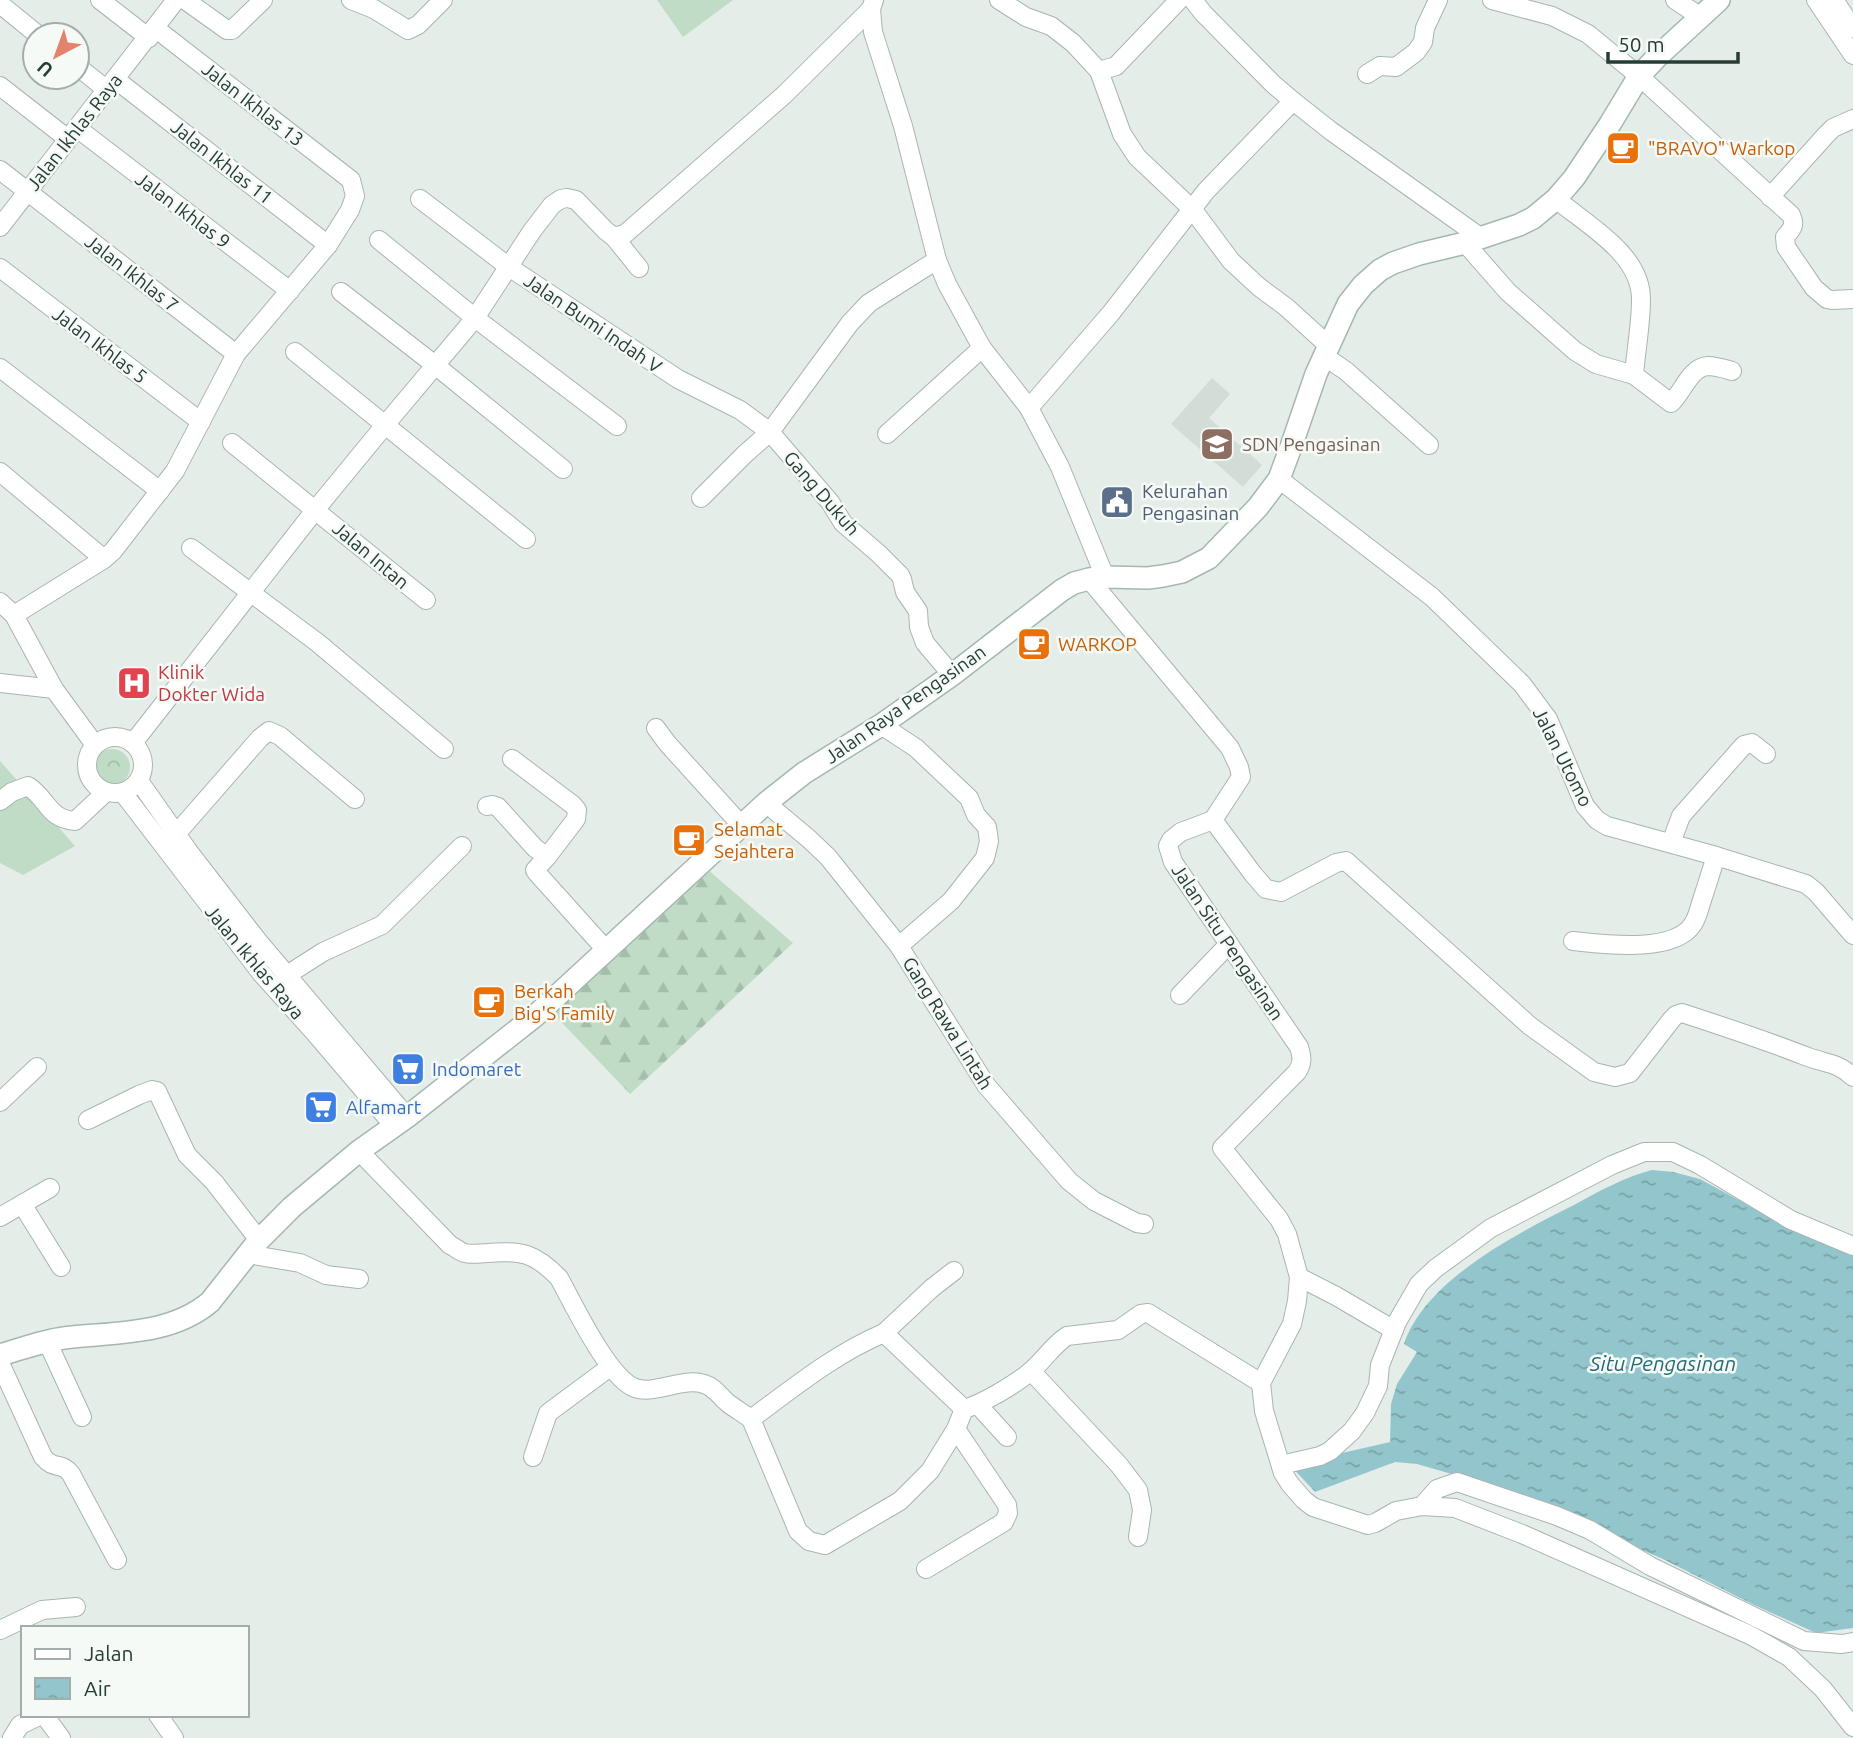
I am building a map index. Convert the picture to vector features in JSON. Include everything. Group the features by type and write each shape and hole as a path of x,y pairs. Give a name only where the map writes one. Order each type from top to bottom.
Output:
{"main road":[{"name":"Jalan Raya Pengasinan","path":"0,1354 47,1342 172,1324 200,1311 253,1247 292,1208 359,1151 535,1016 766,803 816,765 881,725 952,675 1074,583 1097,578 1163,576 1182,572 1199,564 1218,549 1258,507 1279,479 1316,374 1348,304 1363,285 1393,263 1519,225 1556,200 1574,178 1639,76 1720,0"}],"street":[{"name":"Jalan Ikhlas 13","path":"100,0 152,33 351,180 355,196 328,245"},
{"name":"Jalan Ikhlas Raya","path":"0,227 176,0"},
{"path":"185,0 227,30 232,30 262,0"},
{"path":"351,0 374,9 408,30 418,25 443,0"},
{"path":"999,0 1026,17 1051,26 1073,43 1098,71 1122,134 1138,157 1193,210 1231,261 1286,307 1346,371 1429,445"},
{"path":"1098,71 1116,66 1179,0"},
{"path":"1193,0 1273,84 1472,240 1508,292 1575,351 1596,364 1634,375 1671,403 1693,373 1701,368 1710,366 1732,370"},
{"path":"1367,74 1380,66 1396,67 1413,56 1423,42 1425,27 1438,0"},
{"path":"1492,0 1552,16 1588,34 1639,76 1791,215 1793,229 1785,237 1786,247 1814,288 1827,299 1853,299"},
{"path":"1675,0 1700,17"},
{"path":"1816,0 1853,55"},
{"path":"1834,0 1853,29"},
{"path":"0,4 21,21"},
{"path":"614,237 625,234 785,95 872,5"},
{"path":"872,5 873,32 903,126 937,260 947,284 982,348 1029,408 1060,467 1097,578 1230,748 1241,777 1213,820 1266,889 1281,892 1336,863 1346,861 1530,1026 1594,1072 1615,1077 1630,1073 1672,1019 1682,1013 1834,1064 1853,1077"},
{"name":"Jalan Ikhlas 11","path":"91,74 111,85 328,245"},
{"name":"Jalan Ikhlas 9","path":"0,86 72,133 290,291"},
{"path":"1029,408 1111,313 1206,191 1293,101"},
{"path":"1770,197 1833,128 1853,119"},
{"name":"Jalan Ikhlas 7","path":"0,170 236,354"},
{"name":"Jalan Bumi Indah V","path":"420,199 509,267 678,379"},
{"path":"133,743 316,509 475,318 552,205 561,199 576,200 614,237 639,268"},
{"path":"1556,200 1615,246 1634,269 1641,300 1634,375"},
{"path":"379,240 475,318 617,426"},
{"path":"13,615 113,551 175,471 236,354 328,245"},
{"path":"701,498 770,432 850,323 869,303 937,260"},
{"name":"Jalan Ikhlas 5","path":"0,268 201,422"},
{"path":"341,292 563,468"},
{"path":"887,434 982,348"},
{"path":"295,352 526,539"},
{"path":"0,368 160,491"},
{"name":"Gang Dukuh","path":"678,379 740,410 770,432 830,502 843,523 900,575 905,592 918,611 923,640 952,675"},
{"name":"Jalan Intan","path":"232,443 426,600"},
{"path":"0,472 104,559"},
{"name":"Jalan Utomo","path":"1279,479 1432,597 1522,684 1548,719 1585,806 1597,820 1806,884 1853,935"},
{"path":"191,548 318,643 444,748"},
{"path":"0,602 13,615 54,690 95,745 107,738 120,737 133,743 141,754 143,768 139,780 132,788 114,792 75,821 62,820 56,816 42,797 28,786 12,792 0,801"},
{"path":"0,682 54,690"},
{"path":"881,725 916,748 969,798 976,815 987,827 989,841 985,858 951,901 899,946"},
{"path":"656,728 741,826"},
{"path":"177,833 269,731 280,736 355,799"},
{"path":"1671,843 1681,816 1744,745 1752,743 1766,754"},
{"name":"Jalan Ikhlas Raya","path":"95,745 86,764 93,784 114,792 261,973 400,1121"},
{"path":"512,759 577,810 576,819 535,870 607,951"},
{"path":"139,780 258,941 400,1121"},
{"name":"Gang Rawa Lintah","path":"766,803 828,857 899,946 986,1085 1061,1172 1094,1201 1144,1224"},
{"path":"487,806 498,807 535,848 547,857"},
{"name":"Jalan Situ Pengasinan","path":"1213,820 1181,832 1171,840 1168,846 1173,862 1299,1047 1302,1065 1222,1148 1279,1219 1287,1234 1299,1277"},
{"path":"287,975 323,952 382,925 462,846"},
{"path":"1573,941 1628,945 1679,937 1695,922 1716,856"},
{"path":"1180,995 1229,944"},
{"path":"0,1102 37,1067"},
{"path":"88,1120 139,1094 157,1091 187,1155 214,1182 253,1247 326,1275 359,1279"},
{"path":"359,1151 450,1245 467,1254 520,1252 535,1257 552,1271 559,1278 610,1367 626,1382 635,1388 646,1389 697,1382 708,1384 726,1402 751,1419 798,1531 810,1541 824,1545 900,1501 930,1471 971,1407 1031,1371 1067,1336 1118,1330 1147,1313 1261,1383"},
{"path":"1281,1465 1320,1456 1330,1451 1352,1431 1365,1413 1378,1386 1380,1365 1394,1330 1419,1284 1436,1268 1491,1228 1612,1165 1644,1152 1674,1152 1791,1220 1853,1246"},
{"path":"0,1217 50,1188"},
{"path":"22,1204 61,1267"},
{"path":"751,1419 864,1341 884,1333 954,1271"},
{"path":"1394,1330 1299,1277 1292,1324 1261,1383 1264,1411 1281,1465 1290,1484 1304,1500 1313,1507 1368,1525 1396,1511 1422,1506 1455,1508 1510,1530 1750,1635 1788,1657 1824,1689 1853,1727"},
{"path":"884,1333 1007,1437"},
{"path":"47,1342 82,1417"},
{"path":"0,1363 43,1457 51,1464 65,1466 71,1474 117,1560"},
{"path":"533,1457 548,1413 610,1367"},
{"path":"1031,1371 1119,1465 1138,1490 1142,1510 1139,1537"},
{"path":"926,1569 1004,1522 1007,1513 1007,1505 956,1429"},
{"path":"1422,1506 1437,1489 1457,1482 1590,1530 1650,1566 1804,1641 1842,1644 1853,1642"},
{"path":"0,1630 41,1610 76,1607"},
{"path":"12,1738 20,1725 38,1717"},
{"path":"44,1717 61,1738"},
{"path":"159,1717 174,1738"}],"shaded area":[{"name":"SDN Pengasinan","path":"1212,378 1230,394 1209,418 1262,465 1243,487 1171,424"}],"green space":[{"path":"657,0 733,0 683,37"},
{"path":"112,749 125,754 130,767 125,780 112,785 99,780 94,767 99,754"},
{"path":"0,761 75,846 23,875 0,863"},
{"path":"700,863 793,943 630,1094 546,1006"}],"water":[{"name":"Situ Pengasinan","path":"1652,1170 1700,1179 1759,1211 1853,1253 1853,1628 1816,1633 1663,1559 1493,1486 1417,1464 1395,1462 1315,1492 1290,1465 1390,1442 1391,1404 1397,1384 1417,1352 1404,1344 1415,1321 1432,1299 1452,1279 1501,1244 1612,1185"}],"place":[{"name":"\"BRAVO\" Warkop","path":"1623,148"},
{"name":"SDN Pengasinan","path":"1217,444"},
{"name":"Kelurahan Pengasinan","path":"1117,502"},
{"name":"WARKOP","path":"1034,644"},
{"name":"Klinik Dokter Wida","path":"134,683"},
{"name":"Selamat Sejahtera","path":"689,840"},
{"name":"Berkah Big'S Family","path":"489,1002"},
{"name":"Indomaret","path":"408,1069"},
{"name":"Alfamart","path":"321,1107"}]}
